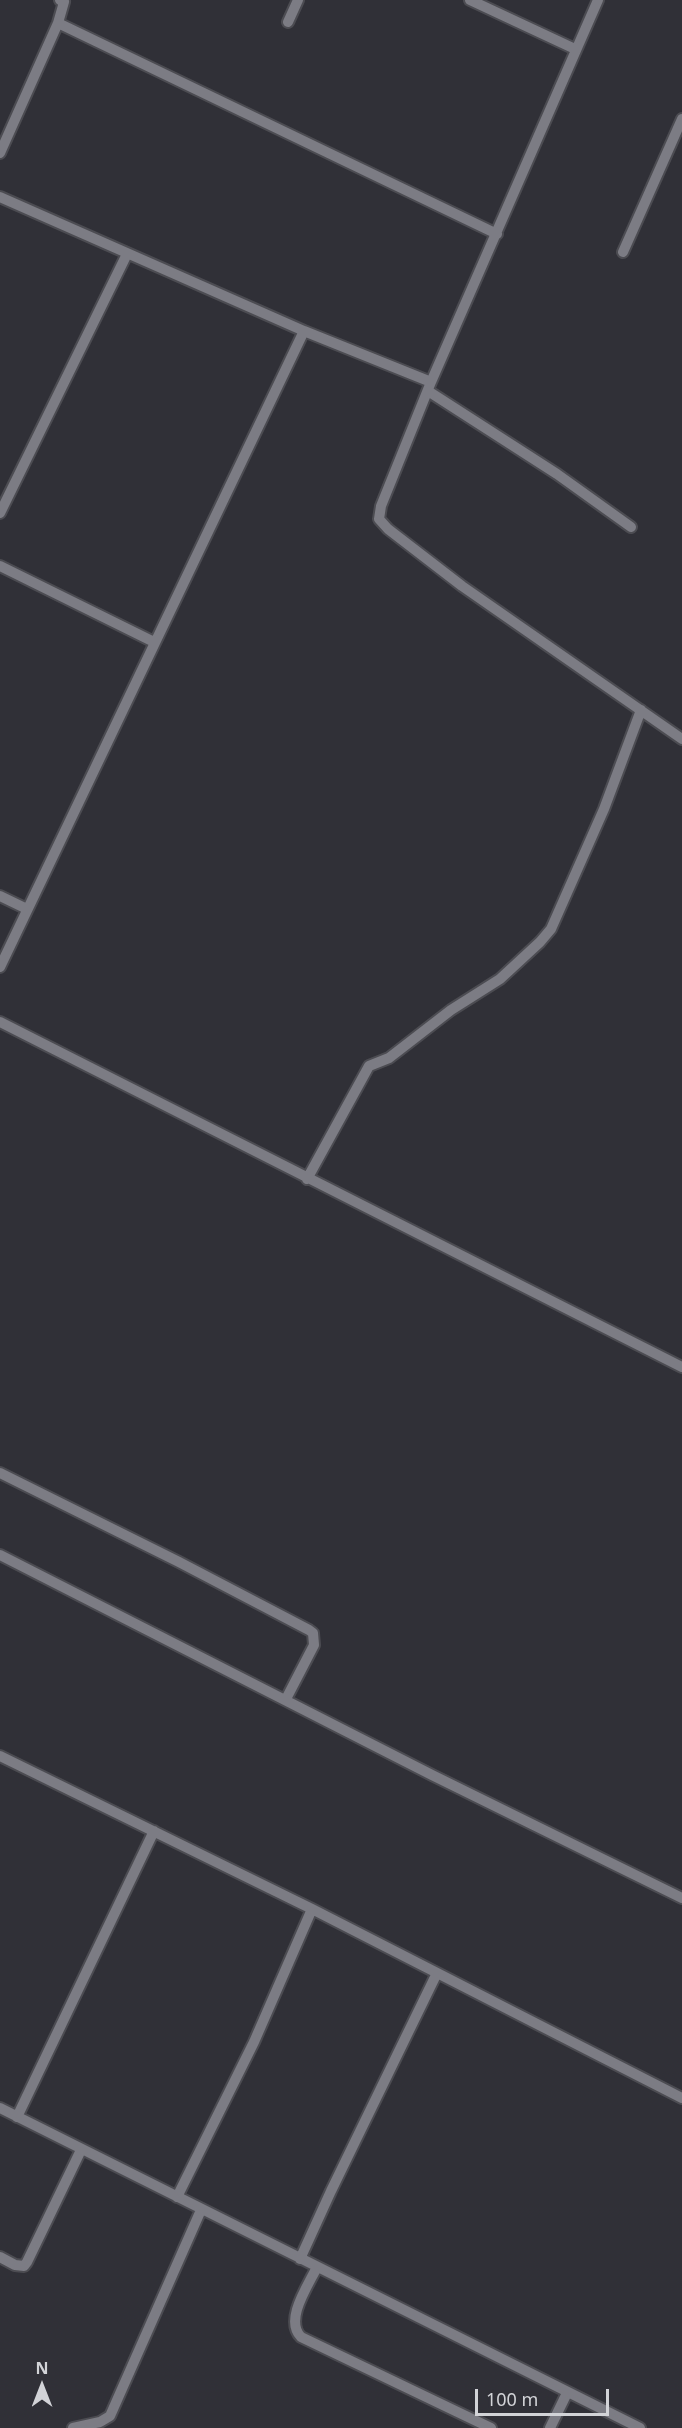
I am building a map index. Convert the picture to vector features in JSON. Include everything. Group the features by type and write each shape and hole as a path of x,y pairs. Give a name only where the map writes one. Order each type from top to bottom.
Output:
{"street":[{"path":"288,22 297,0"},
{"path":"470,0 575,49"},
{"path":"597,0 430,387 381,506 379,519 462,586 682,739"},
{"path":"0,153 58,23 63,1"},
{"path":"58,23 497,234"},
{"path":"623,252 682,119"},
{"path":"0,197 430,387 631,527"},
{"path":"0,513 127,254"},
{"path":"0,967 304,331"},
{"path":"0,566 154,642"},
{"path":"307,1179 369,1066 389,1058 452,1010 500,979 551,930 604,809 641,710"},
{"path":"0,896 27,909"},
{"path":"0,1022 682,1367"},
{"path":"0,1473 309,1629 313,1633 314,1645 286,1699"},
{"path":"0,1555 432,1775 682,1898"},
{"path":"0,1756 312,1910 682,2098"},
{"path":"17,2117 154,1831"},
{"path":"177,2197 254,2042 312,1910"},
{"path":"300,2259 437,1973"},
{"path":"0,2108 640,2428"},
{"path":"0,2257 15,2265 24,2266 81,2150"},
{"path":"73,2428 100,2422 110,2416 201,2210"},
{"path":"317,2267 294,2318 295,2331 301,2337 491,2428"},
{"path":"550,2428 567,2393"}]}
